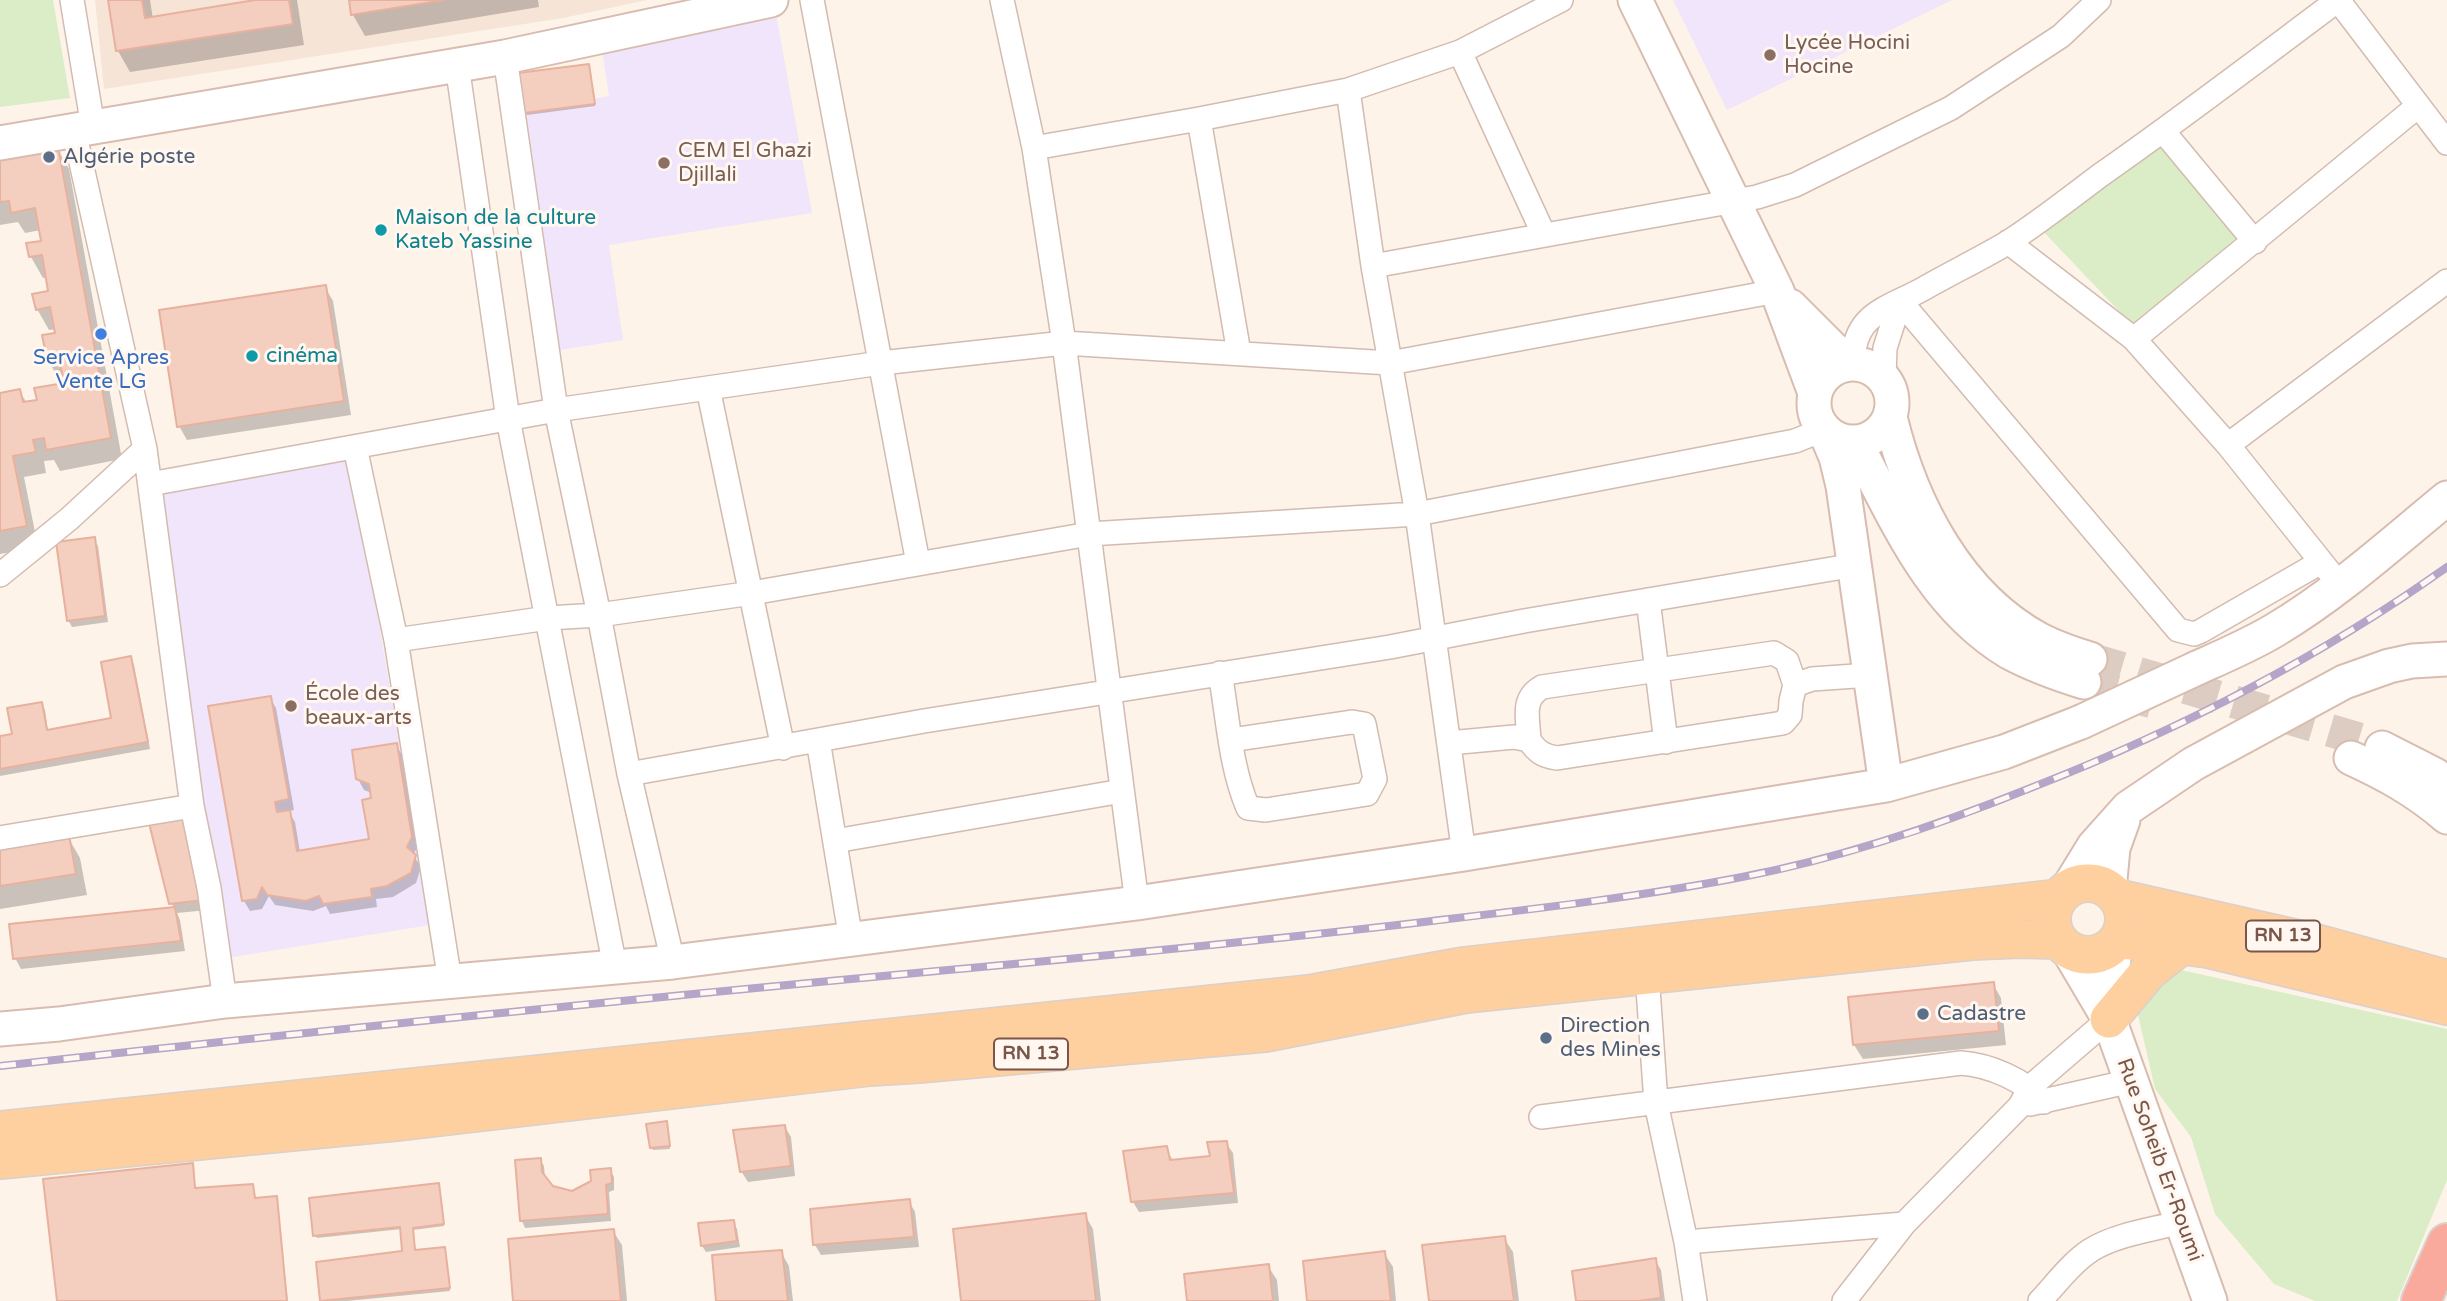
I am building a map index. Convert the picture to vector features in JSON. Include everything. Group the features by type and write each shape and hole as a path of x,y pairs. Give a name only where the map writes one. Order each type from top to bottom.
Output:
{"highway":[{"path":"2421,1301 2447,1243"}],"main road":[{"path":"2088,883 2113,894 2124,919 2116,942 2098,954 2077,953 2063,944 2054,930 2052,919 2063,894 2077,885 2088,883"},
{"name":"RN 13","path":"0,1130 1309,994 1464,966 2063,894"},
{"name":"RN 13","path":"2113,894 2316,943 2438,967"},
{"name":"RN 13","path":"0,1160 396,1122 870,1067 1265,1034 1465,994 1647,974 1972,941 2019,939 2063,944"},
{"name":"RN 13","path":"2116,942 2208,949 2447,1006"},
{"path":"2109,1019 2149,971 2182,945"}],"street":[{"path":"72,0 83,129 145,449 192,806 209,888 225,1001"},
{"path":"0,143 505,57 771,0"},
{"path":"812,0 918,563"},
{"path":"1002,0 1034,148 1064,342 1137,903"},
{"path":"1034,148 1348,90 1460,52 1561,0"},
{"path":"1634,0 1777,291 1815,393"},
{"path":"1373,266 1757,197 1795,185 1951,108 2061,36 2099,0"},
{"path":"1850,364 1864,323 1880,309 1900,301 2008,242 2163,131 2338,0 2447,143"},
{"path":"1460,52 1544,235"},
{"path":"505,57 555,410 599,615 629,774 673,962"},
{"path":"457,65 508,419 615,967"},
{"path":"1348,90 1373,266 1417,514 1464,854"},
{"path":"2134,339 2418,106"},
{"path":"1199,119 1239,353"},
{"path":"2163,131 2255,242"},
{"path":"2008,242 2134,339 2228,445 2331,574"},
{"path":"2228,445 2447,281"},
{"path":"150,484 555,410 881,363 1064,342 1390,363 1777,291"},
{"path":"1777,291 1812,330 1850,364 1875,370 1884,378"},
{"path":"1850,364 1827,373 1819,382 1814,405 1838,435 1946,599 1975,627 2008,651 2045,670 2087,671 1990,604 1946,551 1919,501 1902,460 1890,417 1892,397 1884,378 1885,348 1900,301"},
{"path":"1900,301 2178,630 2194,634 2331,574 2447,498"},
{"path":"708,388 783,748"},
{"path":"396,640 752,593 1089,534 1417,514 1795,441 1810,435 1876,435 1890,417"},
{"path":"1838,435 1886,785"},
{"path":"355,447 396,640 450,981"},
{"path":"0,575 69,519 145,449"},
{"path":"629,774 818,740 1434,639 1855,565"},
{"path":"0,1029 59,1024 225,1001 673,962 852,940 1137,903 1464,854 1886,785 2004,752 2081,722 2244,647 2274,630 2331,574"},
{"path":"1648,600 1667,742"},
{"path":"1774,653 1787,661 1795,685 1790,715 1783,723 1557,758 1544,756 1530,740 1528,700 1533,692 1542,687 1774,653"},
{"path":"2063,894 2094,846 2128,808 2228,743 2344,682 2389,666 2412,661 2447,659"},
{"path":"1220,673 1231,740 1239,787 1248,808 1266,810 1367,794 1376,779 1364,724 1352,722 1231,740"},
{"path":"1795,685 1812,679 1870,674"},
{"path":"1449,743 1514,737 1530,740"},
{"path":"818,740 852,940"},
{"path":"2447,785 2398,755 2355,748 2447,817"},
{"path":"835,841 1122,791"},
{"path":"0,838 192,806"},
{"path":"2113,894 2113,848 2128,808"},
{"name":"Rue Soheib Er-Roumi","path":"2109,1019 2116,942"},
{"name":"Rue Soheib Er-Roumi","path":"2063,944 2109,1019 2210,1301"},
{"path":"1647,974 1656,1103 1686,1242 1695,1301"},
{"path":"1847,1300 1904,1224 2109,1019"},
{"path":"1541,1116 1961,1063 1988,1069 2031,1098 2131,1081"},
{"path":"2040,1301 2074,1264 2106,1242 2181,1222"},
{"path":"1686,1242 1904,1224"}],"shaded area":[{"path":"95,0 647,0 563,18 104,89"},
{"name":"Lycée Hocini Hocine","path":"1673,0 1952,0 1727,110"},
{"name":"CEM El Ghazi Djillali","path":"776,14 812,213 609,245 623,340 554,351 518,113 609,96 601,43"},
{"name":"École des beaux-arts","path":"351,459 430,925 227,958 154,488"}],"green space":[{"path":"0,0 53,0 70,98 0,107"},
{"path":"2158,141 2243,245 2137,330 2040,228"},
{"path":"2172,968 2447,1029 2447,1180 2397,1301 2315,1301 2274,1284 2215,1214 2191,1137 2155,1089 2136,1006"}],"building":[{"path":"108,0 142,0 145,18 255,0 289,0 293,24 116,51"},
{"path":"349,0 444,0 351,15"},
{"path":"589,64 595,104 524,113 518,73"},
{"path":"58,146 111,438 46,450 44,438 33,440 36,452 13,456 27,526 0,531 0,393 20,389 23,402 37,400 34,388 64,383 59,358 47,360 42,335 55,333 50,307 36,310 32,294 48,291 42,255 29,257 26,243 41,241 35,208 11,213 9,201 0,202 0,156"},
{"name":"cinéma","path":"326,285 344,401 177,427 159,310"},
{"path":"95,537 105,616 67,621 56,542"},
{"path":"131,656 148,742 0,769 0,736 12,734 7,708 42,702 47,730 111,718 101,662"},
{"path":"271,696 289,799 275,802 277,812 290,810 297,851 369,839 362,800 371,798 369,784 356,779 352,750 397,743 412,837 407,847 416,855 411,873 387,886 371,889 372,897 323,904 319,896 306,901 267,895 262,887 257,899 242,901 208,706"},
{"path":"186,818 204,900 169,904 149,823"},
{"path":"69,835 76,874 0,886 0,847"},
{"path":"175,907 181,941 13,959 9,924"},
{"name":"Cadastre","path":"1994,982 1999,1031 1853,1045 1848,997"},
{"path":"667,1121 670,1146 650,1148 646,1124"},
{"path":"785,1125 791,1166 740,1172 733,1130"},
{"path":"1227,1141 1234,1193 1131,1202 1123,1151 1167,1146 1170,1160 1210,1156 1207,1142"},
{"path":"541,1158 542,1172 553,1186 572,1191 591,1181 590,1170 611,1168 612,1183 606,1185 608,1214 520,1221 515,1160"},
{"path":"193,1163 195,1188 253,1184 255,1198 277,1196 287,1301 57,1301 43,1179"},
{"path":"439,1183 444,1224 413,1228 415,1250 445,1247 450,1288 320,1301 316,1262 402,1251 400,1227 313,1236 309,1198"},
{"path":"910,1199 914,1237 813,1245 810,1209"},
{"path":"1086,1213 1096,1301 961,1301 953,1229"},
{"path":"734,1220 737,1241 701,1246 698,1223"},
{"path":"614,1229 621,1301 513,1301 508,1239"},
{"path":"1505,1236 1514,1301 1429,1301 1422,1245"},
{"path":"782,1250 788,1301 716,1301 712,1255"},
{"path":"1385,1251 1391,1301 1307,1301 1303,1261"},
{"path":"1656,1258 1661,1298 1638,1301 1576,1301 1572,1271"},
{"path":"1269,1264 1273,1301 1187,1301 1184,1274"}],"tunnel":[{"path":"2090,659 2359,739"},
{"path":"2084,682 2152,702"}],"railway":[{"path":"0,1066 711,992 1299,936 1579,903 1742,877 1853,850 1926,827 2087,765 2194,716 2298,662 2349,632 2447,567"}],"place":[{"name":"Lycée Hocini Hocine","path":"1770,55"},
{"name":"Algérie poste","path":"49,157"},
{"name":"CEM El Ghazi Djillali","path":"664,163"},
{"name":"Maison de la culture Kateb Yassine","path":"381,230"},
{"name":"Service Apres Vente LG","path":"101,334"},
{"name":"cinéma","path":"252,356"},
{"name":"École des beaux-arts","path":"291,706"},
{"name":"Cadastre","path":"1923,1014"},
{"name":"Direction des Mines","path":"1546,1038"}]}
